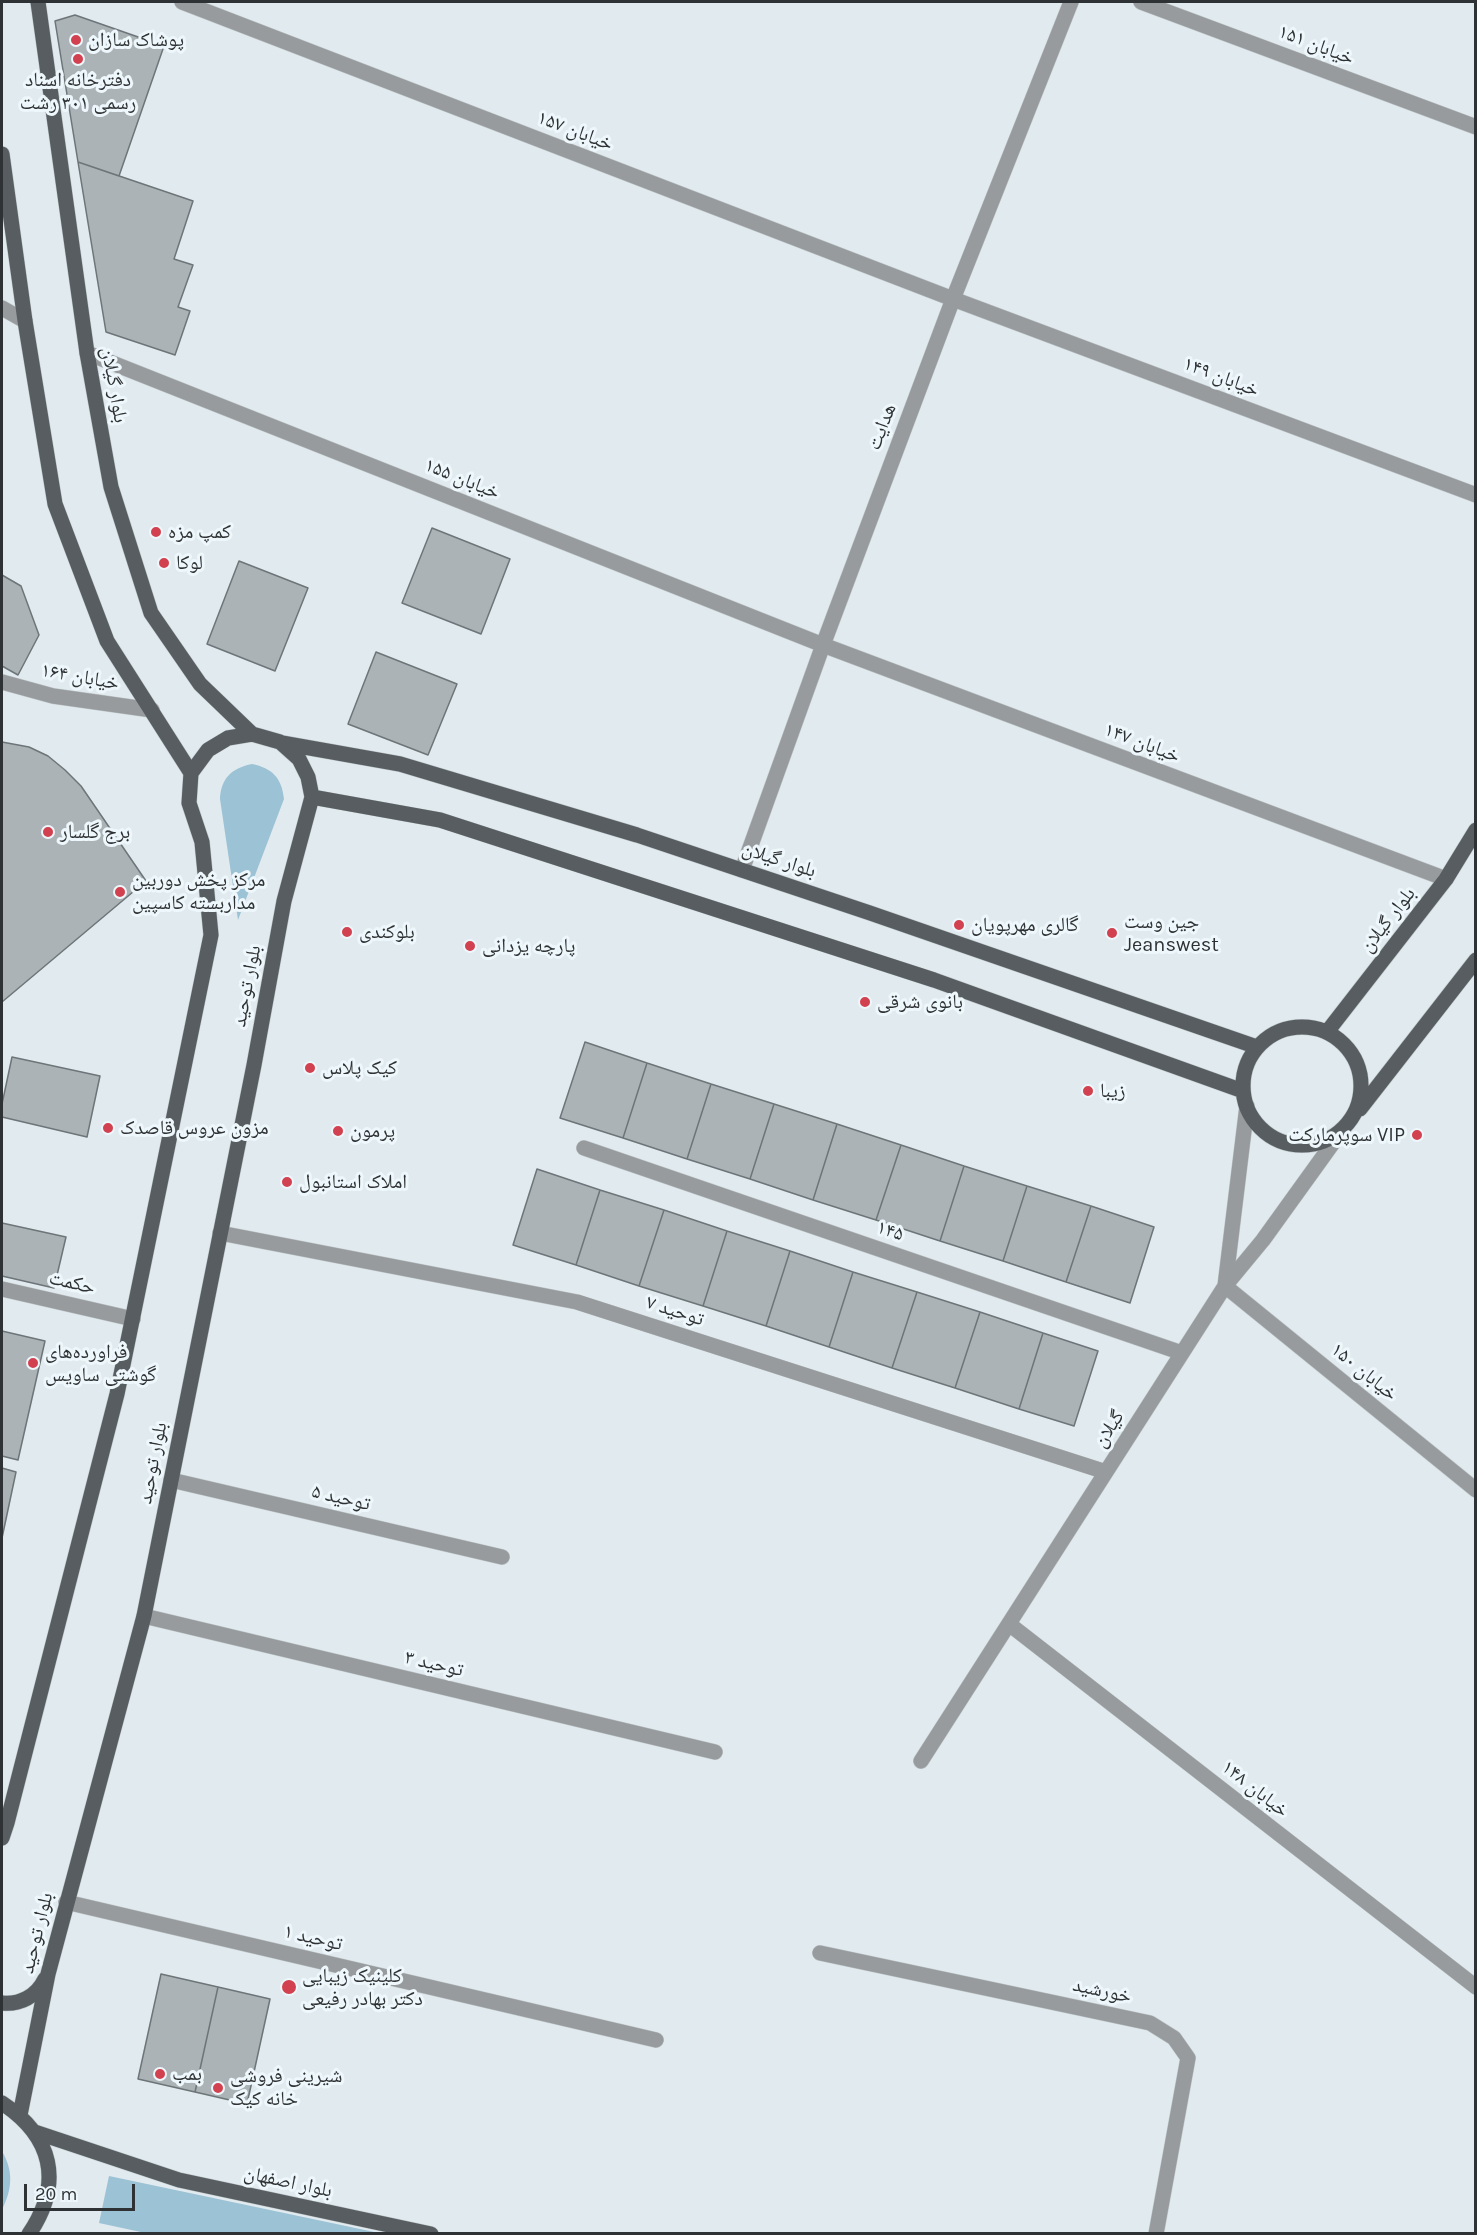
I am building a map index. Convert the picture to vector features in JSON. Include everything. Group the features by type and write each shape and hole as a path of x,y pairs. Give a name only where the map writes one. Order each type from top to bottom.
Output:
{"main road":[{"name":"بلوار گیلان","path":"38,2 87,353 111,487 151,613 200,684 252,734 280,742 400,764 637,835 870,912 1257,1047"},
{"path":"2,154 25,321 56,504 107,640 191,773"},
{"path":"2,1838 117,1394 211,935 202,842 189,803 191,773 208,750 228,738 252,734"},
{"path":"280,742 299,759 308,777 312,797 440,820 934,980 1245,1099"},
{"name":"بلوار توحید","path":"20,2115 48,1974 144,1616 284,901 312,797"},
{"name":"بلوار گیلان","path":"1327,1032 1446,879 1476,830"},
{"path":"1348,1124 1360,1100 1361,1080 1356,1060 1344,1044 1327,1032 1302,1026 1277,1032 1257,1047 1248,1060 1244,1075 1245,1099 1256,1123 1271,1136 1289,1144 1308,1145 1327,1140 1348,1124 1476,960"},
{"path":"2,2003 21,2001 32,1995 42,1986 48,1974"},
{"path":"2,2103 20,2115 35,2132 45,2152 49,2174 48,2196 40,2217 29,2234"},
{"name":"بلوار اصفهان","path":"35,2132 179,2180 431,2234"}],"street":[{"name":"خیابان ۱۵۷","path":"182,2 952,299"},
{"name":"هدایت","path":"742,870 952,299 1071,2"},
{"name":"خیابان ۱۵۱","path":"1142,2 1476,127"},
{"name":"خیابان ۱۴۹","path":"952,299 1476,495"},
{"path":"2,308 25,321"},
{"name":"خیابان ۱۵۵","path":"87,353 823,645"},
{"name":"خیابان ۱۴۷","path":"823,645 1446,879"},
{"name":"۱۶۴ خیابان","path":"2,682 53,696 152,710"},
{"path":"1225,1286 1245,1099"},
{"name":"گیلان","path":"921,1761 1225,1286 1263,1240 1348,1124"},
{"name":"۱۴۵","path":"584,1148 1182,1353"},
{"name":"توحید ۷","path":"220,1233 577,1302 1106,1472"},
{"name":"خیابان ۱۵۰","path":"1225,1286 1476,1490"},
{"name":"حکمت","path":"2,1289 133,1318"},
{"name":"توحید ۵","path":"171,1480 502,1557"},
{"name":"توحید ۳","path":"144,1616 715,1752"},
{"name":"خیابان ۱۴۸","path":"1010,1624 1476,1987"},
{"name":"توحید ۱","path":"66,1902 656,2040"},
{"name":"خورشید","path":"820,1953 1150,2022 1174,2038 1188,2058 1156,2234"}],"shaded area":[{"path":"252,764 265,768 275,775 281,785 284,799 238,920 220,799 223,785 229,775 239,768"},
{"path":"2,2151 10,2173 10,2188 2,2210"},
{"path":"109,2176 379,2233 150,2234 99,2223"}],"building":[{"path":"75,15 164,46 119,176 78,162 55,21"},
{"path":"78,162 193,201 174,259 193,265 178,307 190,311 175,355 106,332"},
{"path":"432,528 510,559 481,634 402,603"},
{"path":"239,561 308,588 275,671 207,644"},
{"path":"2,575 21,586 39,635 18,675 2,666"},
{"path":"376,652 457,684 428,755 348,724"},
{"path":"2,742 29,747 48,756 65,770 81,786 146,881 2,1002"},
{"path":"585,1042 647,1063 623,1138 560,1118"},
{"path":"12,1057 100,1076 87,1137 2,1117 2,1104"},
{"path":"647,1063 711,1084 687,1159 623,1138"},
{"path":"711,1084 774,1104 750,1179 687,1159"},
{"path":"774,1104 837,1124 813,1200 750,1179"},
{"path":"837,1124 901,1145 876,1220 813,1200"},
{"path":"901,1145 964,1166 940,1241 876,1220"},
{"path":"964,1166 1027,1186 1003,1261 940,1241"},
{"path":"537,1169 600,1190 576,1265 513,1245"},
{"path":"1027,1186 1091,1206 1066,1282 1003,1261"},
{"path":"600,1190 664,1210 639,1286 576,1265"},
{"path":"1091,1206 1154,1227 1130,1303 1066,1282"},
{"path":"664,1210 727,1231 703,1306 639,1286"},
{"path":"2,1223 66,1237 54,1288 2,1276"},
{"path":"727,1231 790,1251 766,1326 703,1306"},
{"path":"790,1251 853,1272 829,1347 766,1326"},
{"path":"853,1272 917,1292 892,1368 829,1347"},
{"path":"917,1292 980,1312 955,1388 892,1368"},
{"path":"980,1312 1043,1333 1019,1409 955,1388"},
{"path":"2,1331 45,1341 18,1460 2,1456"},
{"path":"1043,1333 1098,1351 1074,1426 1019,1409"},
{"path":"2,1468 16,1472 2,1538"},
{"path":"161,1974 218,1987 195,2092 138,2079"},
{"path":"218,1987 270,1999 247,2104 195,2092"}],"place":[{"name":"پوشاک سازان","path":"76,40"},
{"name":"دفترخانه اسناد رسمی ٣٠١ رشت","path":"78,59"},
{"name":"کمپ مزه","path":"156,532"},
{"name":"لوکا","path":"164,563"},
{"name":"برج گلسار","path":"48,832"},
{"name":"مرکز پخش دوربین مداربسته کاسپین","path":"120,892"},
{"name":"گالری مهرپویان","path":"959,925"},
{"name":"بلوکندی","path":"347,932"},
{"name":"جین وست Jeanswest","path":"1112,933"},
{"name":"پارچه یزدانی","path":"470,946"},
{"name":"بانوی شرقی","path":"865,1002"},
{"name":"کیک پلاس","path":"310,1068"},
{"name":"زیبا","path":"1088,1091"},
{"name":"مزون عروس قاصدک","path":"108,1128"},
{"name":"پرمون","path":"338,1131"},
{"name":"سوپرمارکت VIP","path":"1417,1135"},
{"name":"املاک استانبول","path":"287,1182"},
{"name":"فراورده‌های گوشتی ساویس","path":"33,1363"},
{"name":"کلینیک زیبایی دکتر بهادر رفیعی","path":"289,1987"},
{"name":"بمب","path":"160,2074"},
{"name":"شیرینی فروشی خانه کیک","path":"218,2088"}]}
